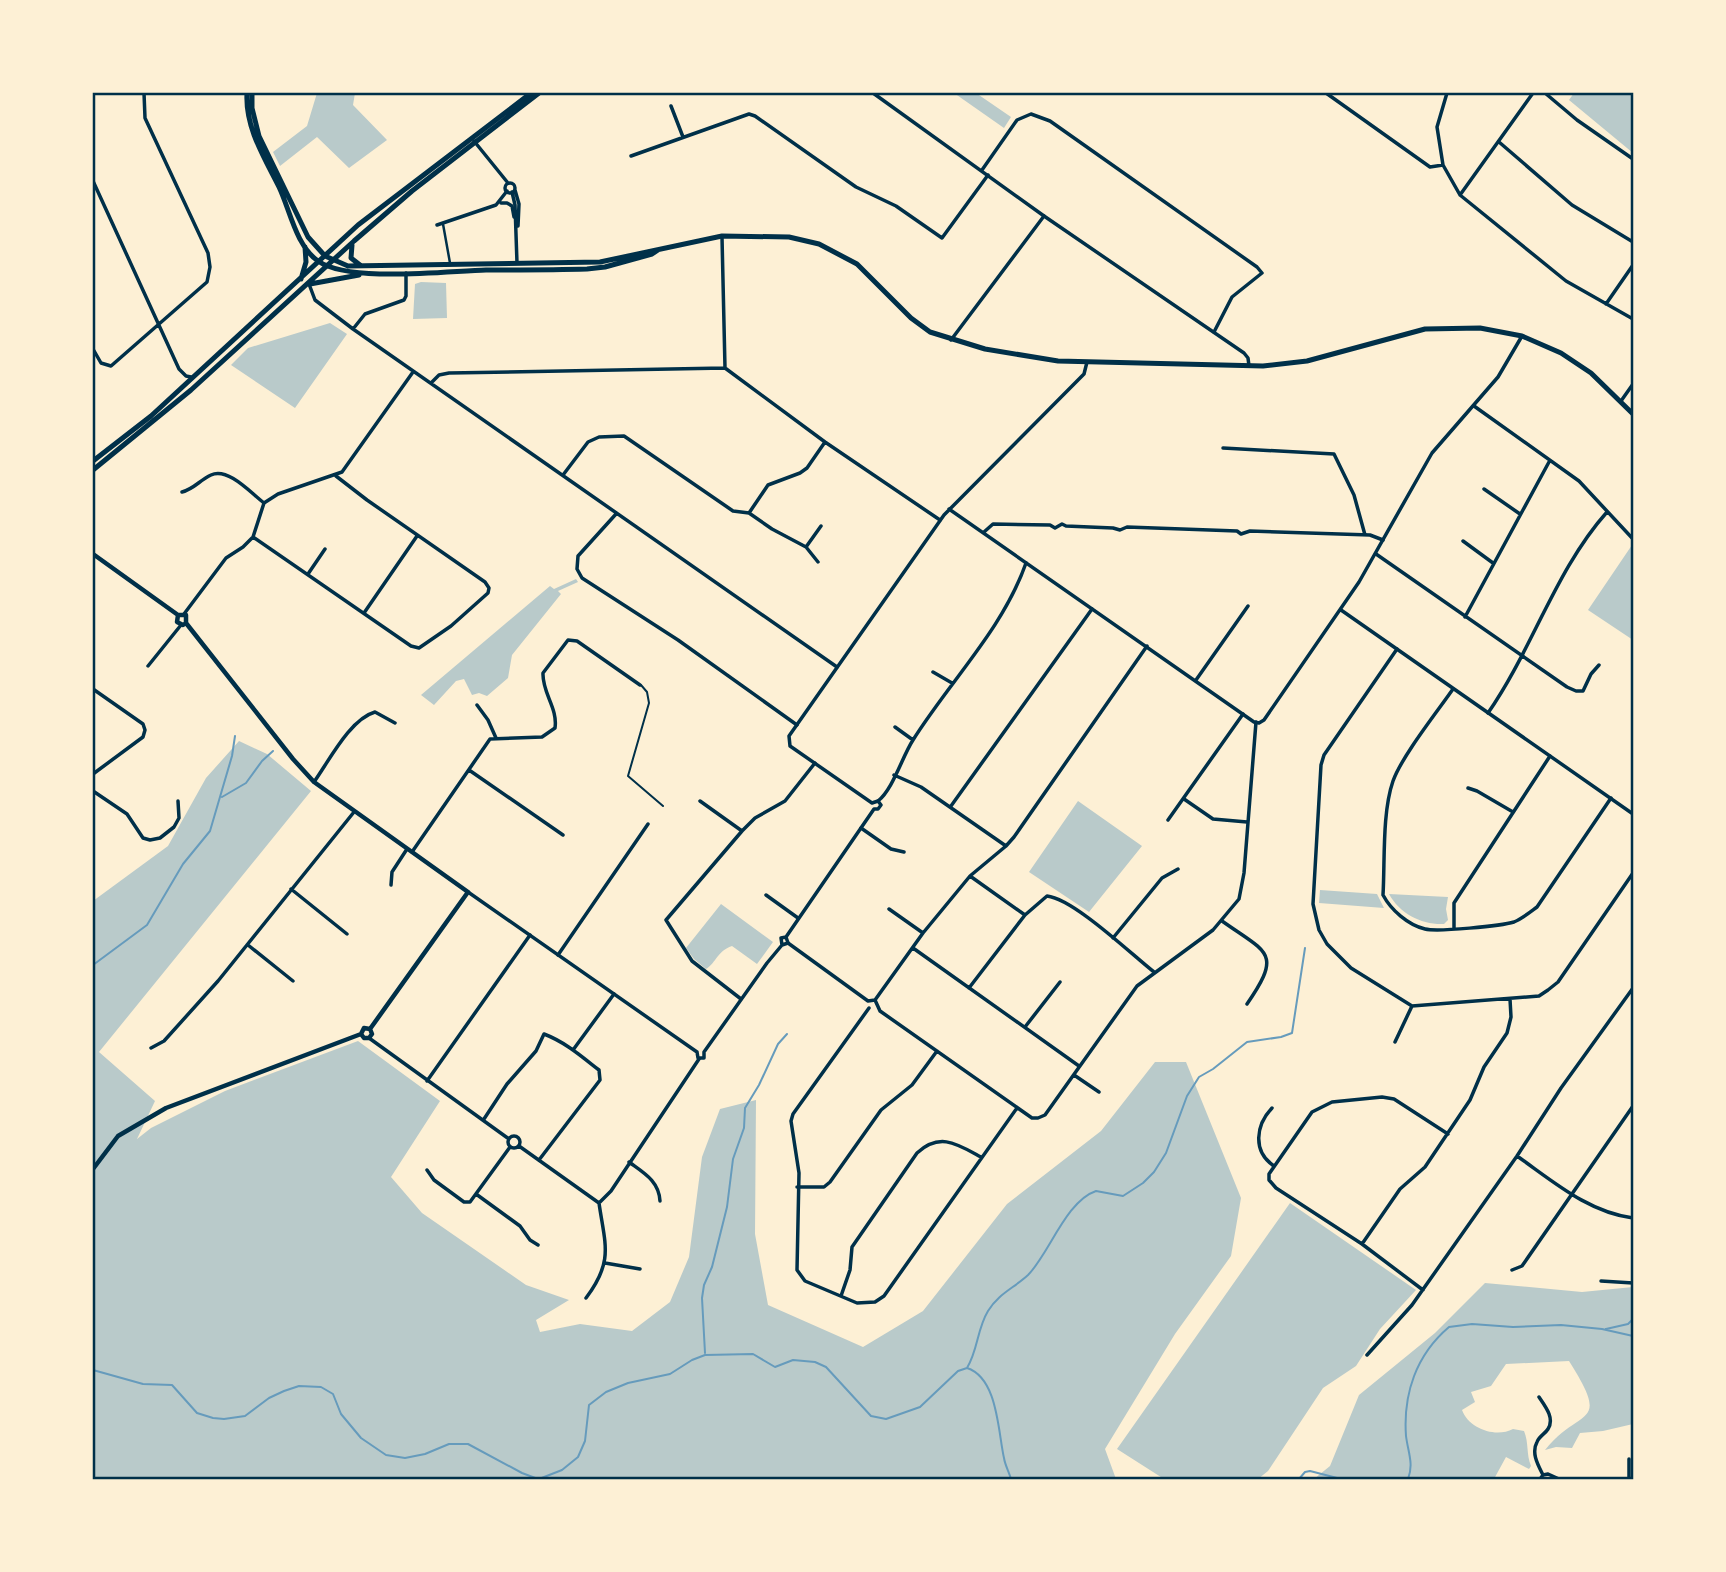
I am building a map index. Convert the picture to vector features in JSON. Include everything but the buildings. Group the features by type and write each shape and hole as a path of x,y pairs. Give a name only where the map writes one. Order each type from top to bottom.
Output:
{"main road":[{"path":"249,93 249,121 254,137 305,246 319,262 327,266 369,273 517,267"},
{"path":"249,93 259,136 308,237 333,261 363,267 605,267 658,250 722,236 789,237 832,249 870,275 922,327 951,341 1036,359 1276,366 1304,362 1400,334 1435,328 1480,328 1522,336 1575,361 1599,380 1633,414"},
{"path":"93,470 191,390 414,189 531,93"},
{"path":"93,461 151,416 359,225 539,93"},
{"path":"354,241 351,257 363,267"},
{"path":"299,281 305,266 305,246"},
{"path":"309,284 369,273"},
{"path":"93,554 187,619 183,624"},
{"path":"181,615 176,620 183,624 314,782 468,892 370,1029"},
{"path":"93,1169 118,1136 166,1108 361,1034 364,1028 370,1029"},
{"path":"361,1034 364,1038 369,1038 372,1034 370,1029"}],"street":[{"path":"93,349 102,363 111,366 207,282 210,267 208,253 145,118 144,93"},
{"path":"873,93 1044,216 1244,353 1249,366"},
{"path":"1326,93 1430,167 1443,165"},
{"path":"1446,93 1437,127 1443,165 1460,195 1566,281 1633,319"},
{"path":"1460,195 1533,93"},
{"path":"1545,93 1577,120 1633,159"},
{"path":"671,106 683,137"},
{"path":"982,170 1017,120 1031,114 1050,121 1262,273 1233,297 1214,332"},
{"path":"631,156 746,115 755,116 856,187 896,206 942,238 988,175"},
{"path":"473,140 508,183 515,185 499,203"},
{"path":"1499,142 1572,205 1633,242"},
{"path":"93,181 157,326 182,373 189,377 195,376"},
{"path":"508,183 505,186 511,191 519,207 517,267"},
{"path":"511,191 517,232"},
{"path":"437,225 499,203 512,206 515,220"},
{"path":"951,341 1044,216"},
{"path":"443,223 450,266"},
{"path":"722,236 725,368"},
{"path":"1606,304 1633,265"},
{"path":"353,329 365,314 404,300 406,273"},
{"path":"309,284 312,297 353,329 837,667"},
{"path":"949,509 1243,714 1256,722 1264,720 1341,610 1376,554 1432,453 1498,377 1522,336"},
{"path":"874,809 872,803 789,745 788,738 940,520 1084,374 1087,362"},
{"path":"431,383 439,375 449,373 725,368 825,442 940,520"},
{"path":"181,615 226,558 253,537 264,503 278,494 336,476 347,466 414,371"},
{"path":"1621,401 1633,384"},
{"path":"1474,406 1578,481 1633,539"},
{"path":"563,475 588,442 599,437 624,436 733,511 749,513 806,547 818,562"},
{"path":"749,513 768,485 807,468 825,442"},
{"path":"1223,448 1334,454 1354,495 1365,535"},
{"path":"1465,617 1549,461"},
{"path":"182,492 192,489 214,473 223,473 264,503"},
{"path":"253,537 411,646 419,648 451,626 492,589 336,476"},
{"path":"1484,489 1520,514"},
{"path":"1488,713 1508,683 1520,656 1584,541 1607,512"},
{"path":"617,513 578,555 577,569 582,578 678,640 797,724"},
{"path":"984,532 993,524 1050,525 1055,528 1062,524 1120,530 1127,527 1237,531 1241,534 1250,531 1365,535 1383,540"},
{"path":"806,547 821,526"},
{"path":"364,613 418,536"},
{"path":"1463,541 1493,563"},
{"path":"308,574 325,549"},
{"path":"1376,554 1567,687 1579,692 1585,689 1591,674 1600,665"},
{"path":"872,803 878,801 886,792 913,740 1014,595 1026,563"},
{"path":"1196,680 1248,606"},
{"path":"951,806 1092,608"},
{"path":"1341,610 1633,814"},
{"path":"148,666 183,624"},
{"path":"391,885 390,875 490,739 542,737 555,728 556,715 544,687 543,673 565,643 571,639 640,685"},
{"path":"786,937 788,943 868,1001 875,1000 923,933 970,876 1006,846 1147,646"},
{"path":"1396,649 1324,755 1321,765 1313,904 1319,930 1338,956 1351,968 1412,1006 1539,996 1558,982 1633,873"},
{"path":"933,672 952,683"},
{"path":"93,689 143,724 145,730 143,737 93,774"},
{"path":"1453,689 1393,781 1388,812 1383,895 1390,907 1416,925 1427,930 1510,923 1525,917 1536,907 1611,798"},
{"path":"477,705 496,738"},
{"path":"314,782 352,728 366,716 375,712 395,723"},
{"path":"1168,821 1243,714"},
{"path":"875,1000 877,1007 1017,1108 1032,1118 1042,1117 1132,992 1154,972 1213,930 1236,904 1241,892 1256,722"},
{"path":"895,727 913,740"},
{"path":"1454,928 1454,904 1550,756"},
{"path":"741,999 692,961 666,920 742,831 755,818 785,801 815,763"},
{"path":"469,770 563,835"},
{"path":"894,775 951,806 1006,846"},
{"path":"1468,788 1513,812"},
{"path":"93,791 127,814 143,838 150,840 160,838 174,827 178,818 178,802"},
{"path":"1184,799 1213,819 1247,822"},
{"path":"700,801 742,831"},
{"path":"782,945 780,940 786,937 874,809 881,807 878,801"},
{"path":"151,1048 164,1041 248,945 291,888 355,812"},
{"path":"558,955 648,824"},
{"path":"861,828 891,849 904,852"},
{"path":"1113,938 1162,878 1178,869"},
{"path":"970,876 1025,915"},
{"path":"291,888 347,934"},
{"path":"468,892 697,1052 704,1052"},
{"path":"766,895 798,918"},
{"path":"969,988 1025,915 1045,896 1054,897 1113,938 1154,972"},
{"path":"889,909 923,933"},
{"path":"1222,921 1263,950 1267,960 1266,974 1247,1004"},
{"path":"427,1081 530,935"},
{"path":"598,1203 611,1191 770,958 782,945 788,943"},
{"path":"248,945 293,981"},
{"path":"913,948 1079,1066"},
{"path":"1025,1027 1060,982"},
{"path":"1367,1355 1423,1290 1633,988"},
{"path":"573,1050 614,994"},
{"path":"1362,1244 1400,1189 1425,1167 1470,1100 1484,1067 1507,1033 1511,1017 1510,999"},
{"path":"868,1001 869,1009 793,1114 791,1127 798,1164 797,1270 805,1281 857,1303 868,1303 884,1296 1017,1108"},
{"path":"1395,1042 1412,1006"},
{"path":"869,1009 877,1007"},
{"path":"484,1119 507,1084 536,1051 544,1034 573,1050 599,1070 600,1080 539,1160"},
{"path":"369,1038 509,1139 510,1147 470,1202 464,1202 434,1180 427,1170"},
{"path":"797,1187 824,1186 831,1182 881,1110 912,1085 937,1051"},
{"path":"697,1052 699,1059"},
{"path":"1074,1075 1099,1092"},
{"path":"1423,1290 1362,1244 1271,1184 1269,1174 1312,1112 1332,1102 1382,1097 1394,1099 1448,1134"},
{"path":"1513,1270 1522,1266 1633,1106"},
{"path":"1272,1108 1262,1120 1258,1137 1263,1155 1274,1166"},
{"path":"509,1139 517,1137 519,1146"},
{"path":"841,1297 850,1270 852,1248 918,1153 926,1145 942,1140 981,1157"},
{"path":"519,1146 598,1203 606,1263 598,1282 586,1298"},
{"path":"510,1147 519,1146"},
{"path":"1517,1156 1571,1194 1609,1213 1633,1218"},
{"path":"629,1162 652,1178 659,1191 660,1201"},
{"path":"476,1195 520,1226 530,1240 538,1245"},
{"path":"606,1263 639,1269"},
{"path":"1601,1281 1633,1283"},
{"path":"1539,1397 1550,1417 1547,1431 1537,1441 1535,1458 1541,1477 1548,1474 1559,1479"},
{"path":"1629,1459 1629,1479"}],"lane":[{"path":"640,685 647,692 649,703 628,776 663,806"}],"shaded area":[{"path":"317,93 355,93 353,105 387,140 349,168 317,137 280,166 273,152 307,126"},
{"path":"954,93 976,93 1011,117 1004,128"},
{"path":"1574,93 1633,93 1633,153 1569,100"},
{"path":"446,283 447,318 413,319 415,284"},
{"path":"330,323 347,334 295,408 231,365 248,348"},
{"path":"1633,546 1633,640 1588,610"},
{"path":"576,579 578,582 558,591 561,594 512,655 508,678 487,696 479,693 472,695 464,679 456,681 434,705 421,695 550,586 554,589"},
{"path":"239,741 267,754 311,791 99,1052 155,1101 137,1139 151,1128 225,1091 358,1041 440,1101 391,1177 422,1213 526,1285 569,1300 536,1320 540,1332 580,1324 632,1331 670,1302 689,1257 702,1157 720,1109 756,1100 755,1234 768,1305 863,1347 923,1311 1007,1204 1101,1131 1155,1062 1186,1062 1241,1198 1231,1256 1175,1334 1105,1449 1116,1479 93,1479 93,901 168,846 206,778"},
{"path":"1078,801 1142,846 1089,912 1029,872"},
{"path":"1320,890 1377,894 1384,908 1319,903"},
{"path":"1389,894 1448,897 1448,920 1444,924 1436,924 1412,917 1399,907"},
{"path":"721,904 773,942 757,964 732,946 723,951 706,969 686,948"},
{"path":"1290,1203 1416,1290 1380,1329 1356,1366 1323,1388 1268,1471 1258,1479 1164,1479 1117,1449"},
{"path":"1485,1283 1582,1292 1633,1287 1633,1424 1580,1433 1572,1448 1556,1447 1545,1450 1586,1414 1590,1407 1582,1383 1569,1361 1506,1364 1491,1386 1471,1392 1475,1402 1462,1410 1471,1422 1484,1430 1524,1431 1531,1466 1529,1469 1506,1457 1494,1479 1314,1479 1330,1466 1359,1395 1435,1333"}],"waterway":[{"path":"93,965 147,925 183,864 210,831 232,756 235,736"},
{"path":"222,797 246,783 273,751"},
{"path":"967,1368 988,1311 996,1300 1036,1266 1076,1205 1096,1191 1123,1196 1154,1172 1166,1153 1187,1096 1199,1077 1247,1042 1292,1033 1305,948"},
{"path":"705,1353 702,1298 704,1285 712,1267 727,1207 733,1159 744,1128 745,1108 778,1044 787,1034"},
{"path":"1606,1329 1628,1324 1633,1319"},
{"path":"1408,1479 1411,1463 1406,1420 1410,1390 1428,1350 1449,1327 1472,1324 1513,1327 1561,1325 1602,1329 1633,1336"},
{"path":"539,1479 562,1470 578,1457 585,1441 589,1405 606,1392 628,1383 670,1374 705,1355 753,1354 775,1367 793,1360 815,1362 826,1367 871,1416 886,1419 920,1407 958,1371 967,1368 977,1374 991,1394 1011,1479"},
{"path":"93,1370 143,1384 172,1385 197,1413 224,1419 245,1416 269,1398 299,1386 321,1387 333,1394 341,1414 361,1438 386,1455 405,1458 425,1454 449,1444 468,1444 538,1479"},
{"path":"1299,1479 1305,1472 1310,1471 1341,1479"}]}
